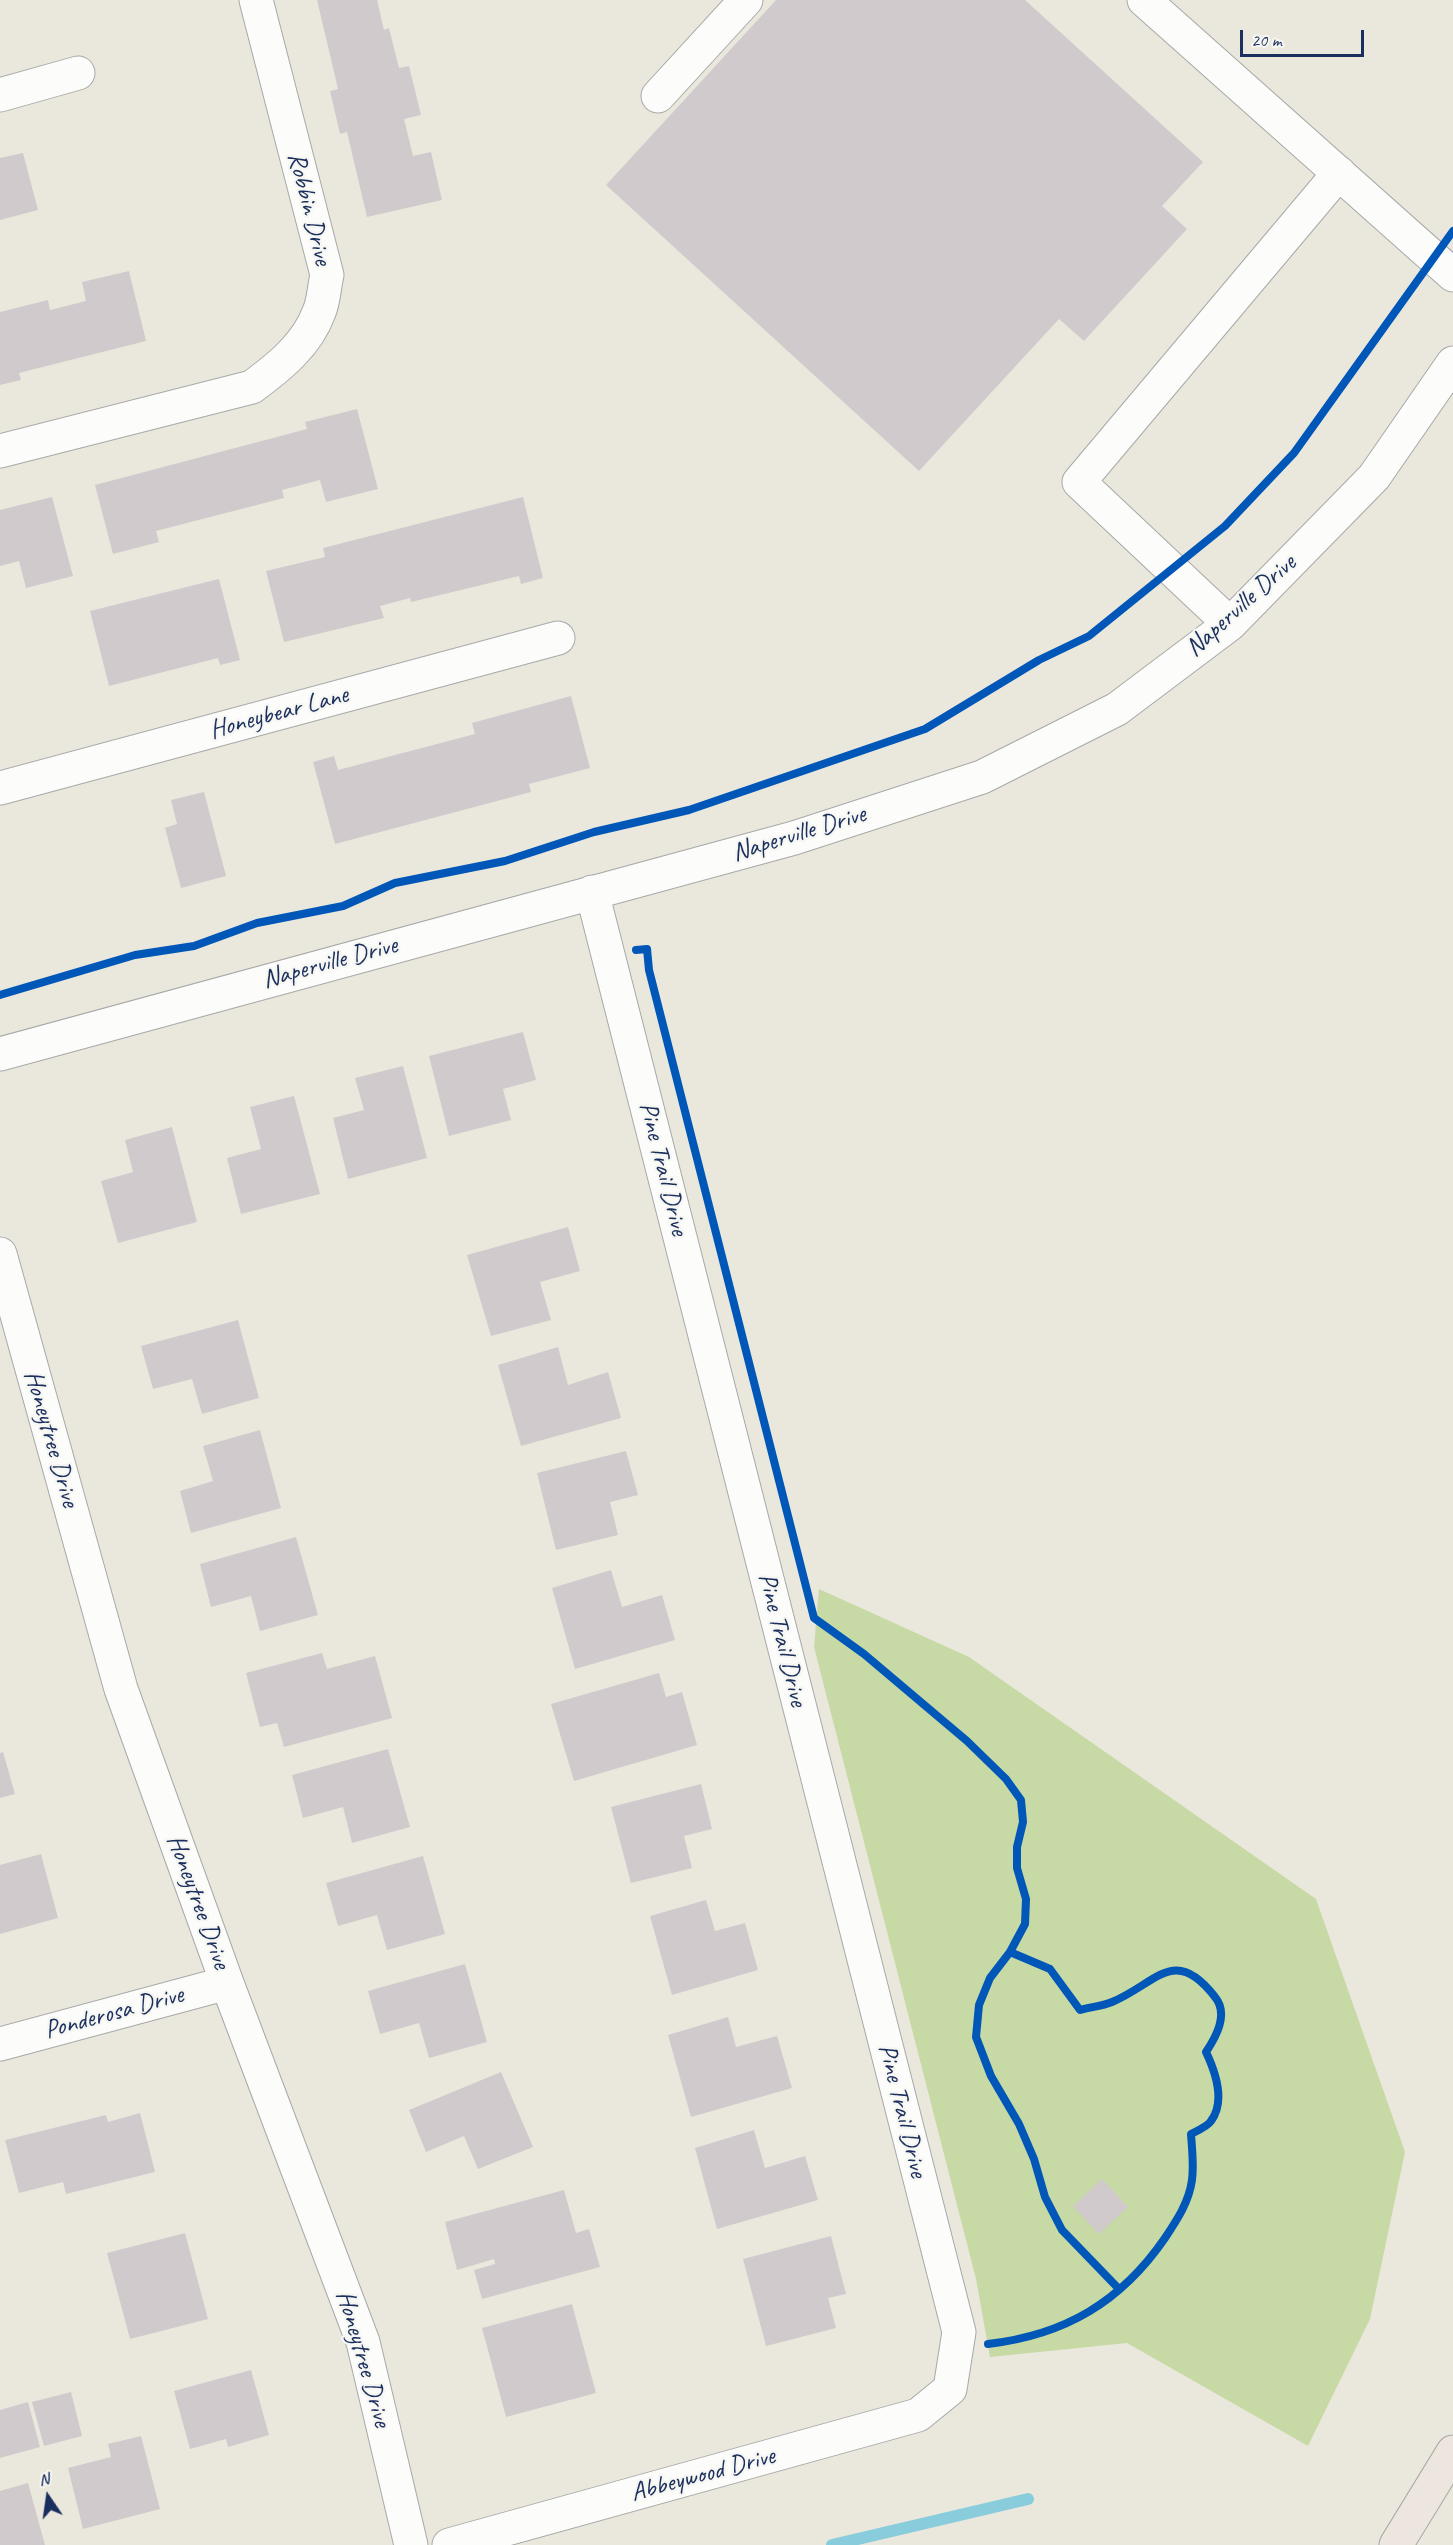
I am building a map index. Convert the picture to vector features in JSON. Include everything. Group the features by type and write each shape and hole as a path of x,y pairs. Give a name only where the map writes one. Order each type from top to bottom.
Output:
{"main road":[{"path":"1396,2545 1453,2452"}],"street":[{"name":"Robbin Drive","path":"0,451 252,387 284,364 305,337 319,312 327,275 256,0"},
{"path":"658,96 746,0"},
{"path":"1144,0 1453,274"},
{"path":"0,95 78,73"},
{"path":"1230,624 1079,482 1338,173"},
{"name":"Naperville Drive","path":"0,1054 794,838 982,777 1118,709 1230,624 1374,477 1453,363"},
{"name":"Honeybear Lane","path":"0,788 558,638"},
{"name":"Pine Trail Drive","path":"592,892 958,2332 950,2389"},
{"name":"Honeytree Drive","path":"0,1254 121,1689 227,1983 363,2342 411,2545"},
{"name":"Ponderosa Drive","path":"0,2044 227,1983"},
{"name":"Abbeywood Drive","path":"449,2545 918,2415 950,2389"}],"green space":[{"path":"819,1589 969,1657 1316,1899 1405,2152 1370,2319 1308,2446 1127,2343 990,2357 976,2279 814,1647"}],"building":[{"path":"317,0 377,0 384,30 389,28 399,68 409,66 421,115 404,119 413,156 431,152 442,200 367,217 347,132 340,134 330,91 338,89"},
{"path":"776,0 1025,0 1203,162 1162,206 1187,229 1084,341 1059,319 919,471 606,185"},
{"path":"23,153 38,210 0,220 0,158"},
{"path":"129,271 146,341 19,373 21,380 0,385 0,312 48,300 50,310 86,301 82,282"},
{"path":"357,409 378,489 326,502 320,480 282,490 284,498 156,531 159,542 113,554 95,485 307,429 305,422"},
{"path":"52,497 73,576 26,588 19,561 0,566 0,510"},
{"path":"523,497 543,578 521,584 519,576 411,602 410,598 380,606 384,618 284,642 266,571 325,557 323,548"},
{"path":"219,579 240,660 220,665 218,658 109,686 90,611"},
{"path":"571,696 590,768 529,784 531,792 335,844 313,762 334,756 338,770 475,734 472,723"},
{"path":"204,792 226,876 181,888 165,828 177,824 171,800"},
{"path":"523,1032 536,1080 503,1089 511,1120 449,1136 429,1056"},
{"path":"403,1066 427,1158 348,1179 333,1118 364,1110 355,1078"},
{"path":"294,1096 320,1194 241,1214 227,1158 261,1149 250,1107"},
{"path":"172,1127 197,1222 118,1243 101,1181 133,1172 125,1140"},
{"path":"568,1227 580,1271 540,1282 551,1320 491,1336 467,1255"},
{"path":"238,1320 259,1398 202,1414 192,1379 153,1389 141,1346"},
{"path":"558,1347 568,1385 608,1372 621,1418 521,1446 498,1365"},
{"path":"260,1430 281,1508 191,1533 180,1491 213,1481 203,1446"},
{"path":"626,1451 638,1495 610,1502 618,1535 556,1550 537,1473"},
{"path":"296,1537 318,1615 260,1631 251,1596 211,1607 200,1564"},
{"path":"611,1570 622,1607 662,1595 675,1640 575,1669 552,1588"},
{"path":"322,1653 327,1669 375,1656 392,1718 284,1747 277,1723 260,1727 246,1673"},
{"path":"659,1673 666,1697 682,1692 697,1745 574,1781 551,1704"},
{"path":"388,1749 410,1827 352,1843 343,1807 303,1818 292,1775"},
{"path":"3,1752 15,1794 0,1798 0,1753"},
{"path":"701,1784 712,1829 684,1836 692,1868 631,1883 611,1807"},
{"path":"41,1854 58,1918 0,1934 0,1865"},
{"path":"423,1856 445,1934 387,1950 377,1915 338,1926 326,1883"},
{"path":"706,1900 715,1931 745,1923 758,1970 672,1995 650,1916"},
{"path":"465,1964 487,2042 429,2058 419,2023 380,2034 368,1991"},
{"path":"728,2017 736,2047 777,2036 792,2088 691,2117 668,2035"},
{"path":"501,2072 533,2147 478,2169 464,2136 426,2152 409,2110"},
{"path":"140,2113 155,2172 66,2194 63,2182 19,2193 5,2140 106,2115 108,2122"},
{"path":"754,2130 765,2168 805,2156 818,2200 717,2229 695,2148"},
{"path":"1102,2179 1128,2207 1099,2234 1073,2206"},
{"path":"564,2190 576,2233 589,2229 600,2267 482,2299 474,2270 495,2264 494,2259 457,2270 445,2222"},
{"path":"185,2233 208,2319 130,2339 107,2253"},
{"path":"831,2236 846,2294 828,2298 836,2328 766,2346 743,2259"},
{"path":"572,2304 596,2393 506,2417 482,2328"},
{"path":"251,2370 269,2435 228,2447 226,2439 190,2449 174,2391"},
{"path":"71,2392 82,2436 44,2446 32,2402"},
{"path":"28,2402 40,2447 0,2458 0,2410"},
{"path":"141,2436 160,2509 83,2529 68,2468 111,2457 108,2444"},
{"path":"28,2483 45,2545 0,2545 0,2491"}],"waterway":[{"path":"832,2545 1028,2499"}],"cycle path":[{"path":"0,995 135,955 194,946 257,923 343,906 395,883 505,861 594,832 689,810 925,729 1039,660 1089,636 1225,526 1294,453 1453,231"},
{"path":"636,950 647,949 649,970 814,1618 864,1654 967,1741 1006,1779 1021,1800 1023,1822 1017,1847 1017,1868 1026,1899 1025,1924 1010,1952 1050,1969 1080,2010 1112,2002 1165,1973 1176,1971 1188,1973 1201,1981 1215,1997 1221,2011 1220,2025 1206,2052 1218,2086 1218,2104 1210,2123 1191,2134 1192,2180 1182,2210 1165,2238 1130,2280 1089,2312 1042,2333 988,2344"},
{"path":"1010,1952 990,1978 979,2005 976,2037 991,2076 1019,2124 1034,2159 1045,2197 1062,2230 1119,2289"}]}
